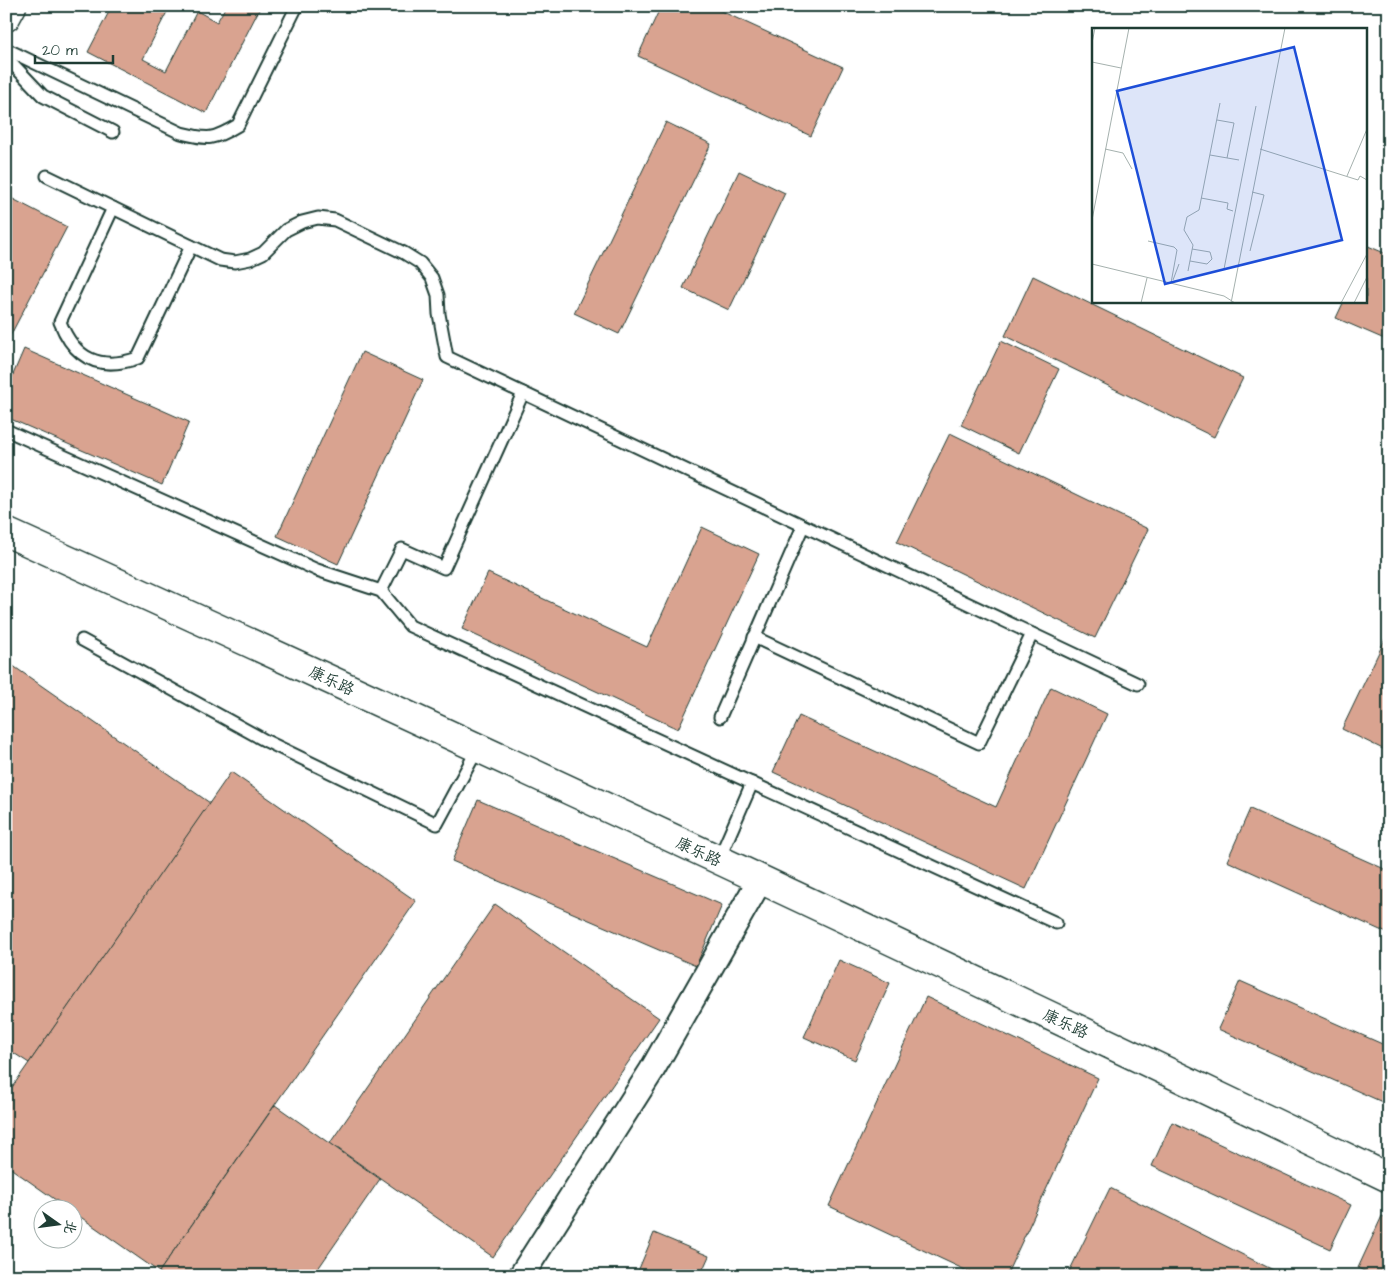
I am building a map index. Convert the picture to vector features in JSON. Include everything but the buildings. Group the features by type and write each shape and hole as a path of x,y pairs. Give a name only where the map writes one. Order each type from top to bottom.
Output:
{"main road":[{"path":"6,17 12,6"},
{"name":"康乐路","path":"6,532 285,658 718,860 1090,1034 1389,1178"}],"street":[{"path":"521,1276 652,1070 760,880"}],"lane":[{"path":"6,49 181,133 207,139 238,125 297,6"},
{"path":"6,57 43,96 113,132"},
{"path":"47,176 220,260 235,262 250,259 263,253 286,230 302,222 318,218 336,220 404,253 420,263 432,278 438,295 438,314 447,357 1138,684"},
{"path":"113,208 60,322 66,337 77,350 90,360 114,364 138,358 191,246"},
{"path":"381,591 402,549 444,568 523,393"},
{"path":"6,430 317,570 381,591 410,626 1056,923"},
{"path":"720,717 803,526"},
{"path":"754,637 980,743 1032,634"},
{"path":"82,640 266,741 436,824 478,748"},
{"path":"718,860 752,783"}]}
